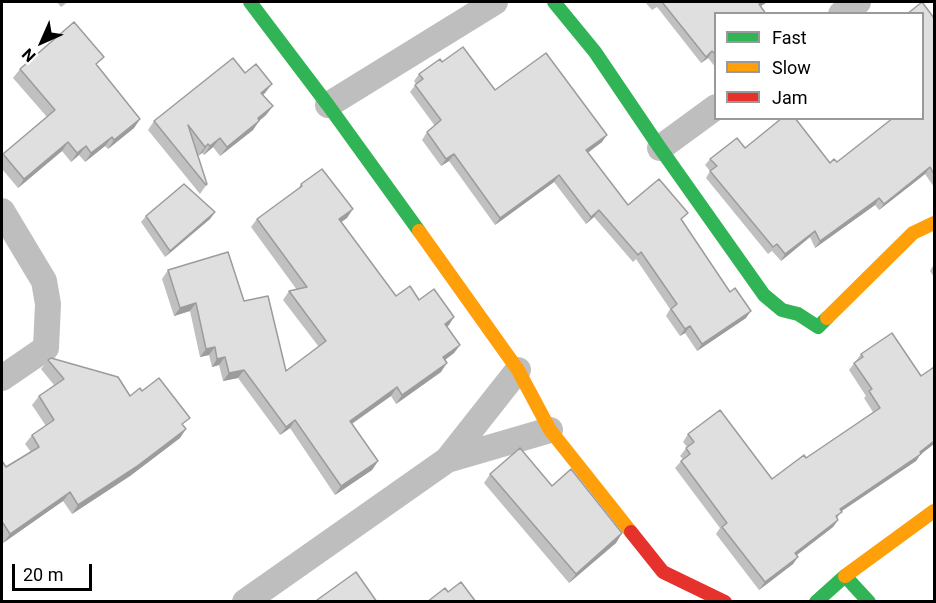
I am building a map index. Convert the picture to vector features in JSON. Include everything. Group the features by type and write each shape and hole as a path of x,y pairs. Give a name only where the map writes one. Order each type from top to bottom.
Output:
{"street":[{"path":"250,2 328,105 518,370 550,430 663,572 725,602"},
{"path":"328,105 495,2"},
{"path":"554,2 595,52 764,295 782,310 798,314 818,327 913,233 934,223"},
{"path":"844,12 858,2"},
{"path":"660,147 714,108"},
{"path":"2,211 44,281 48,304 46,348 2,378"},
{"path":"245,602 447,460 518,370"},
{"path":"447,460 550,430"},
{"path":"816,602 844,576 934,511"},
{"path":"844,576 869,602"}],"building":[{"path":"662,2 762,2 759,4 765,12 714,12 714,53 712,51 706,57"},
{"path":"922,2 934,18 934,174 930,167 884,204 879,198 820,241 815,231 785,254 777,244 773,247 710,171 717,166 710,159 737,138 745,148 780,120 797,120 830,163 834,159 837,162 890,120 924,120 924,12 910,12"},
{"path":"74,22 104,57 96,64 140,119 114,140 112,137 91,153 86,146 77,153 68,142 24,179 3,154 55,110 20,69"},
{"path":"463,47 495,90 546,53 607,135 586,150 628,205 659,179 688,213 681,219 730,292 735,288 751,311 702,344 690,326 685,329 671,309 677,304 641,252 638,255 599,210 591,217 559,175 500,218 454,154 446,159 427,132 441,120 415,85 423,79 419,74 440,59 442,62"},
{"path":"233,58 245,73 256,64 272,84 261,93 273,106 258,118 259,121 227,147 220,138 205,147 188,125 206,185 154,121"},
{"path":"322,169 353,209 339,219 396,296 410,286 419,300 434,289 454,317 445,324 460,345 443,357 447,363 402,395 397,387 350,421 378,461 341,486 295,420 286,427 244,370 229,373 225,357 217,359 215,347 206,349 196,303 180,308 168,270 228,252 244,301 268,296 286,371 326,341 289,291 307,287 257,219"},
{"path":"184,184 215,212 170,251 146,216"},
{"path":"892,333 921,376 934,367 934,441 920,452 921,454 840,509 842,512 836,516 838,520 795,553 798,557 765,582 722,527 727,523 681,461 690,454 686,448 694,442 688,434 720,410 772,479 804,455 806,458 880,408 869,391 872,389 854,363 863,357 861,354"},
{"path":"51,358 118,377 130,396 140,388 142,391 159,378 190,418 182,424 186,429 136,467 78,505 70,492 10,534 2,524 2,461 6,467 39,447 32,435 54,420 39,396 64,379 48,360"},
{"path":"520,448 552,486 571,469 622,533 576,574 490,474"},
{"path":"356,572 377,602 319,602 317,600"},
{"path":"461,582 476,602 427,602 445,588 448,592"}],"traffic: fast":[{"path":"250,2 419,231"},
{"path":"554,2 595,52 764,295 782,310 798,314 818,327 827,318"},
{"path":"816,602 845,576 869,602"}],"traffic: slow":[{"path":"827,318 913,233 934,223"},
{"path":"419,231 518,370 550,430 631,532"},
{"path":"845,576 934,511"}],"traffic: jam":[{"path":"631,532 663,572 725,602"}]}
